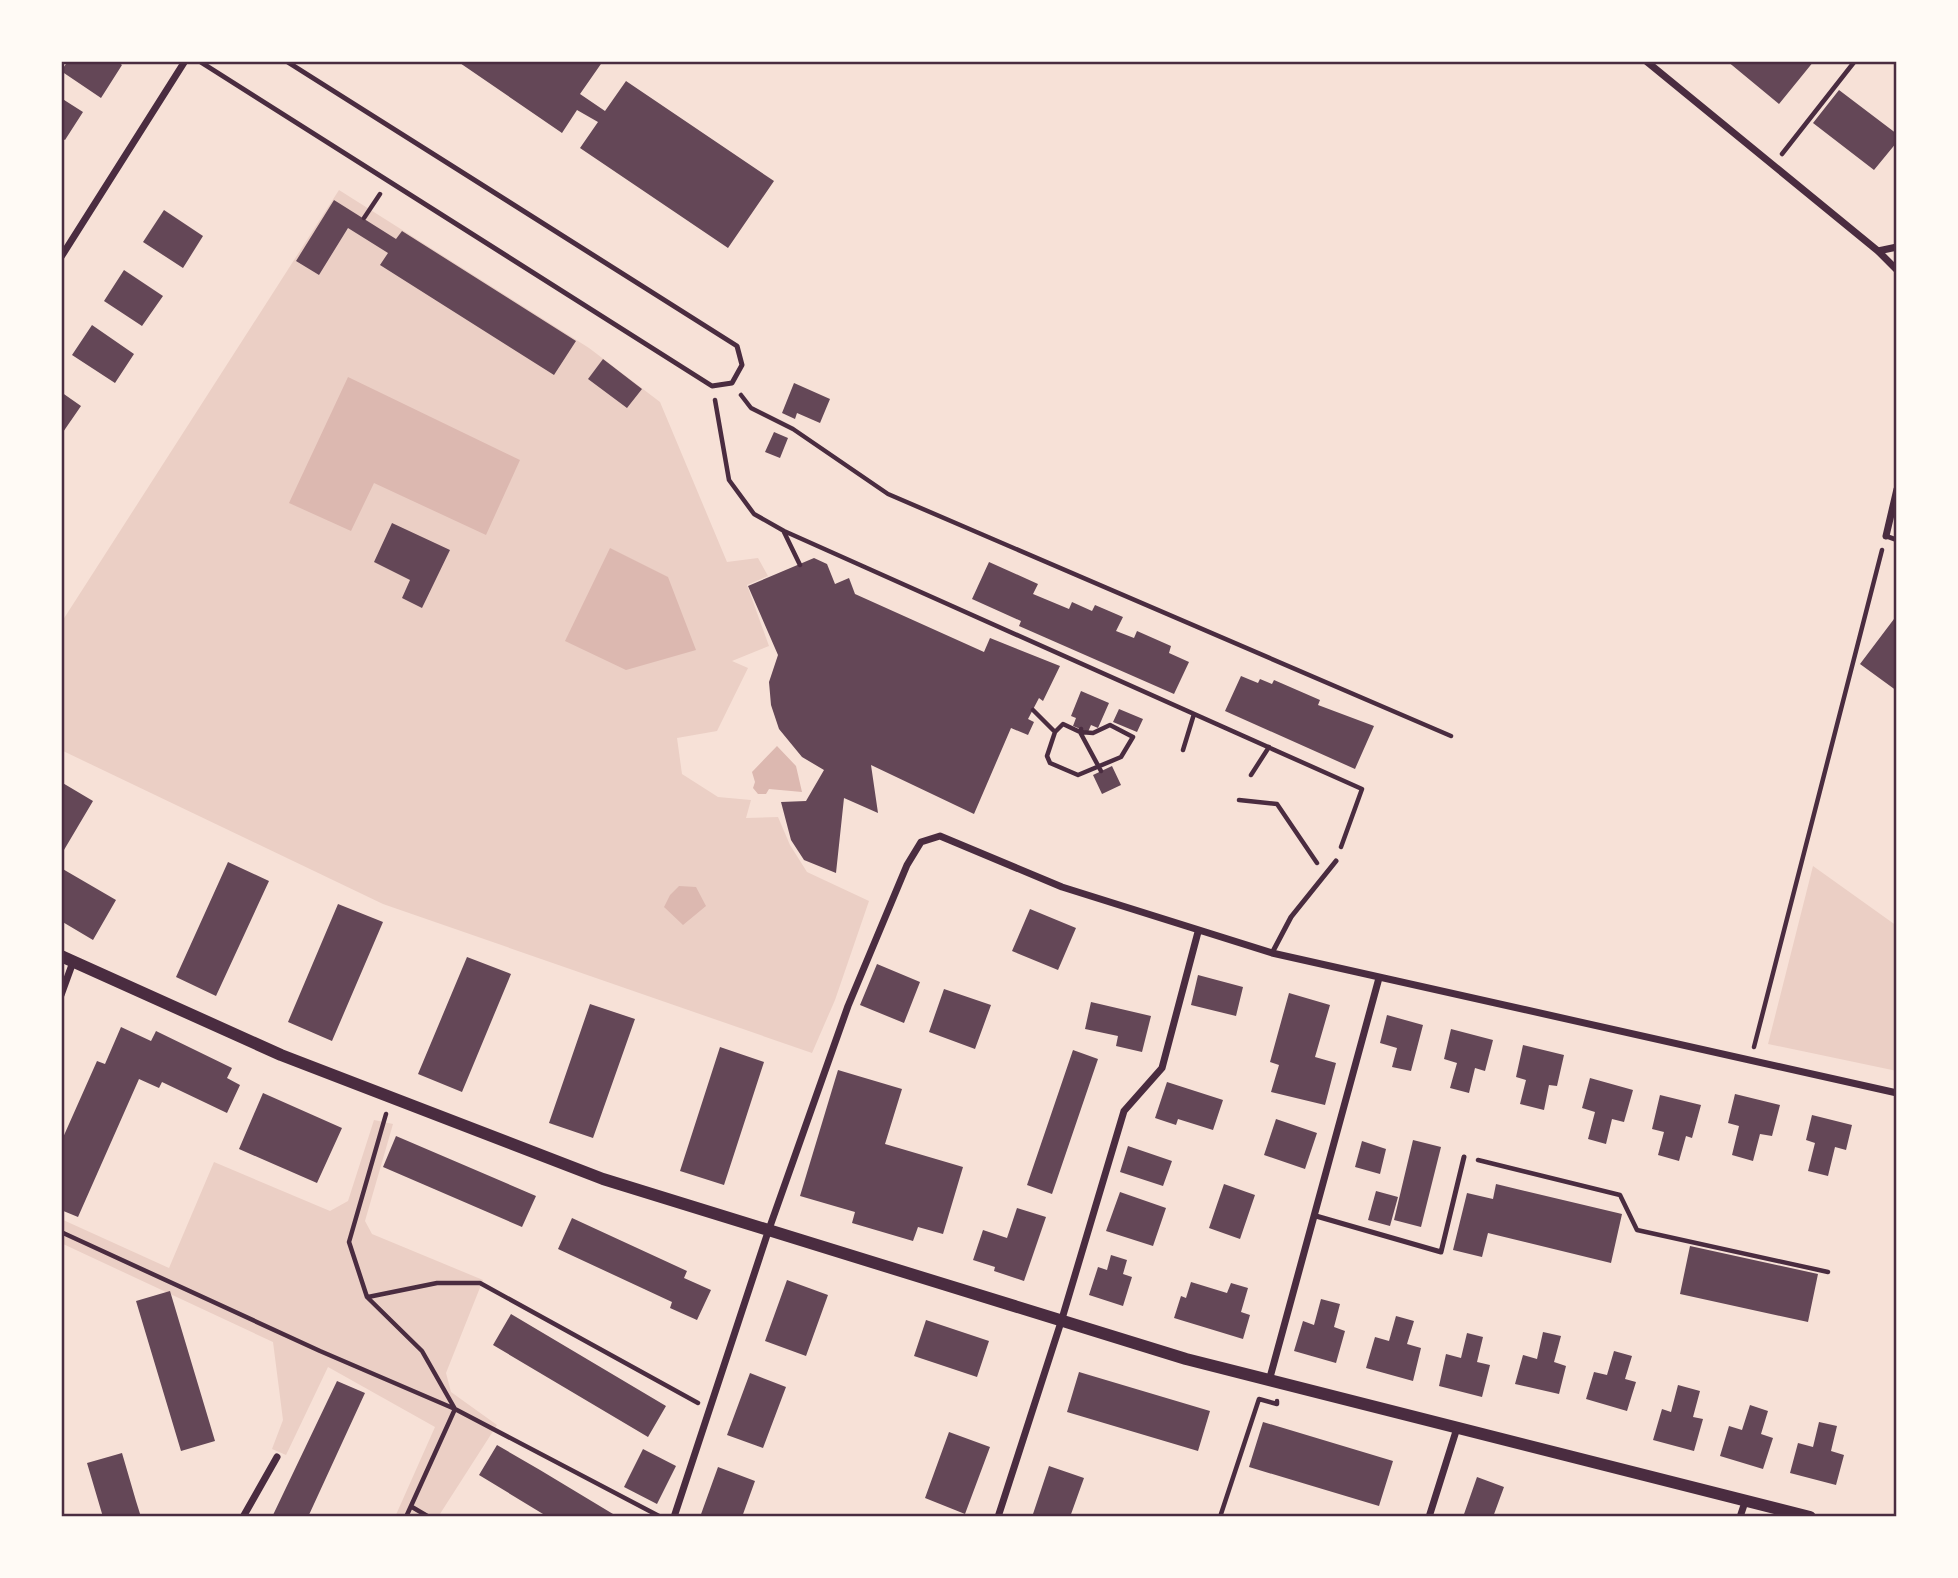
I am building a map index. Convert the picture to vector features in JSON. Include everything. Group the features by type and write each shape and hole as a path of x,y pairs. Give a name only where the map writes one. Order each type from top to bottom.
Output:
{"street":[{"path":"61,257 185,61"},
{"path":"1646,61 1878,250 1897,270"},
{"path":"1878,250 1897,247"},
{"path":"1886,536 1897,489"},
{"path":"674,1517 708,1408 848,1006 907,865 921,842 940,836 1062,887 1198,932 1272,953 1897,1093"},
{"path":"998,1517 1124,1111 1162,1068 1198,932"},
{"path":"61,995 67,959 243,1039 391,1098 603,1179 768,1232 1061,1321 1275,1382 1810,1517"},
{"path":"1275,1382 1379,978"},
{"path":"1429,1517 1457,1428"},
{"path":"243,1517 277,1457"},
{"path":"1740,1517 1745,1502"}],"lane":[{"path":"199,61 712,386 732,383 742,366 737,346 286,61"},
{"path":"1886,536 1897,540"},
{"path":"1272,953 1292,917 1336,862"},
{"path":"1316,1216 1441,1252 1464,1157"}],"path":[{"path":"1773,165 1855,61"},
{"path":"363,218 388,181"},
{"path":"732,383 751,408 793,429 888,494 1451,737"},
{"path":"712,386 729,480 754,514 784,531 1362,789 1336,862"},
{"path":"784,531 800,565"},
{"path":"1750,1062 1886,536"},
{"path":"1033,710 1055,732"},
{"path":"1183,750 1194,714"},
{"path":"1063,724 1093,733 1110,725 1133,737 1121,757 1100,769 1078,775 1050,763 1048,749 1055,732 1063,724"},
{"path":"1081,731 1100,769"},
{"path":"1251,775 1269,747"},
{"path":"1239,800 1277,804 1325,875"},
{"path":"391,1098 349,1242 367,1297 422,1351 455,1409"},
{"path":"1464,1157 1620,1195 1637,1230 1828,1272"},
{"path":"61,1231 320,1351 455,1409 660,1517"},
{"path":"367,1297 437,1283 480,1283 708,1408"},
{"path":"1220,1517 1259,1399 1276,1404 1275,1382"},
{"path":"406,1517 455,1409"},
{"path":"412,1507 429,1517"}],"shaded area":[{"path":"339,190 589,348 660,402 727,562 758,558 768,576 747,585 769,646 732,661 748,668 717,731 677,738 682,774 718,797 751,800 746,818 778,817 790,845 807,872 869,901 835,1000 812,1053 383,904 61,750 61,623"},
{"path":"348,377 520,460 486,535 374,483 351,531 289,503"},
{"path":"610,548 668,577 696,650 626,670 565,641"},
{"path":"777,746 796,766 802,792 769,789 766,794 758,794 753,788 755,782 752,772"},
{"path":"1813,866 1897,926 1897,1071 1768,1044"},
{"path":"679,886 696,887 706,906 683,925 664,907"},
{"path":"374,1120 393,1124 365,1221 372,1234 483,1280 446,1373 451,1392 497,1425 438,1517 395,1517 435,1427 328,1367 286,1455 272,1449 283,1420 273,1342 61,1243 61,1219 169,1268 214,1162 330,1211 348,1201"}],"building":[{"path":"68,61 117,61 122,65 101,98 61,71"},
{"path":"457,61 603,61 580,94 605,111 626,81 774,181 728,248 580,148 598,122 577,110 562,133"},
{"path":"1727,61 1814,61 1779,104"},
{"path":"1839,90 1897,134 1897,142 1874,170 1813,123"},
{"path":"61,98 83,112 65,140 61,138"},
{"path":"334,200 396,239 402,231 576,341 554,375 380,265 388,253 348,228 319,275 296,261"},
{"path":"164,210 203,236 183,268 143,242"},
{"path":"124,270 163,296 142,326 104,301"},
{"path":"92,325 134,354 115,383 72,355"},
{"path":"603,359 642,389 627,408 588,379"},
{"path":"794,383 830,399 820,423 797,413 795,419 782,413"},
{"path":"61,392 81,406 61,435"},
{"path":"774,432 788,438 780,458 765,452"},
{"path":"392,523 450,550 422,608 402,598 410,580 374,562"},
{"path":"814,558 827,564 835,584 849,578 855,594 984,652 990,638 1060,666 1043,701 1039,698 1028,719 1034,722 1028,735 1011,728 974,814 871,765 878,813 844,798 836,873 804,860 791,840 781,802 806,801 824,770 802,757 779,729 771,705 769,682 778,655 748,586"},
{"path":"989,562 1038,584 1033,594 1069,609 1072,602 1092,611 1095,605 1123,617 1116,631 1134,638 1137,631 1171,646 1169,653 1189,662 1174,694 1019,626 1021,621 972,599"},
{"path":"1897,615 1897,691 1860,664"},
{"path":"1241,676 1258,683 1260,679 1272,684 1274,680 1320,700 1318,705 1374,726 1355,769 1225,711"},
{"path":"1081,691 1109,703 1098,728 1091,725 1088,732 1073,726 1076,718 1071,716"},
{"path":"1119,709 1143,719 1137,732 1113,722"},
{"path":"1112,766 1121,785 1102,794 1093,775"},
{"path":"61,782 93,801 61,855"},
{"path":"228,862 269,881 216,996 176,977"},
{"path":"61,868 116,900 93,940 61,921"},
{"path":"338,904 383,922 332,1041 288,1022"},
{"path":"1030,909 1076,928 1058,970 1012,951"},
{"path":"467,957 511,974 462,1092 418,1074"},
{"path":"877,964 920,982 904,1023 860,1005"},
{"path":"1198,975 1243,987 1236,1016 1191,1005"},
{"path":"944,989 991,1005 975,1049 929,1032"},
{"path":"1289,993 1330,1005 1315,1057 1336,1063 1325,1105 1271,1092 1279,1065 1270,1062"},
{"path":"1091,1002 1151,1016 1142,1052 1116,1046 1118,1036 1085,1029"},
{"path":"590,1004 635,1019 593,1138 549,1123"},
{"path":"1387,1015 1423,1025 1411,1071 1392,1067 1397,1048 1380,1043"},
{"path":"121,1027 151,1041 156,1031 232,1068 227,1078 240,1085 227,1113 162,1082 159,1088 139,1079 78,1217 61,1210 61,1142 97,1061 105,1064"},
{"path":"1451,1029 1493,1040 1485,1071 1475,1068 1469,1093 1450,1088 1457,1063 1444,1059"},
{"path":"1523,1045 1564,1055 1557,1086 1549,1085 1544,1110 1520,1104 1526,1080 1516,1077"},
{"path":"720,1047 764,1062 724,1185 680,1171"},
{"path":"1073,1050 1098,1059 1052,1194 1027,1185"},
{"path":"838,1070 902,1089 885,1144 963,1167 943,1234 918,1227 913,1241 852,1223 855,1212 800,1196"},
{"path":"1590,1078 1633,1090 1624,1122 1612,1119 1606,1144 1588,1139 1595,1112 1582,1108"},
{"path":"1167,1082 1223,1100 1213,1130 1178,1119 1176,1125 1155,1118"},
{"path":"263,1093 342,1128 317,1183 239,1149"},
{"path":"1735,1094 1780,1105 1772,1136 1760,1134 1753,1161 1732,1155 1739,1126 1728,1123"},
{"path":"1660,1095 1701,1105 1692,1138 1686,1136 1679,1161 1658,1155 1664,1132 1652,1129"},
{"path":"1812,1115 1852,1125 1846,1150 1835,1147 1828,1176 1808,1171 1815,1143 1806,1140"},
{"path":"1276,1119 1317,1133 1305,1169 1264,1155"},
{"path":"396,1136 536,1196 522,1227 383,1167"},
{"path":"1413,1140 1441,1147 1421,1227 1394,1220"},
{"path":"1362,1141 1386,1149 1380,1174 1355,1167"},
{"path":"1128,1146 1172,1161 1163,1186 1120,1172"},
{"path":"1224,1184 1255,1195 1240,1239 1209,1228"},
{"path":"1496,1184 1622,1214 1611,1263 1488,1233 1482,1257 1453,1250 1467,1193 1493,1199"},
{"path":"1376,1191 1398,1197 1390,1226 1368,1220"},
{"path":"1120,1192 1166,1208 1153,1246 1106,1231"},
{"path":"1017,1208 1046,1217 1024,1281 994,1271 995,1267 973,1260 983,1230 1007,1238"},
{"path":"572,1218 687,1271 684,1278 711,1290 697,1320 670,1308 672,1302 558,1249"},
{"path":"1690,1246 1818,1274 1808,1322 1680,1294"},
{"path":"1111,1255 1127,1260 1123,1274 1132,1277 1123,1306 1089,1295 1098,1267 1107,1270"},
{"path":"787,1280 828,1295 806,1356 765,1341"},
{"path":"1191,1282 1227,1293 1231,1283 1248,1288 1241,1312 1250,1315 1243,1339 1174,1318 1181,1296 1186,1298"},
{"path":"170,1291 215,1441 181,1451 136,1301"},
{"path":"1321,1299 1340,1304 1334,1327 1345,1331 1336,1363 1294,1351 1303,1321 1314,1325"},
{"path":"511,1314 666,1406 648,1437 493,1345"},
{"path":"1396,1316 1414,1321 1407,1344 1421,1348 1413,1381 1366,1368 1375,1337 1389,1341"},
{"path":"926,1320 989,1341 977,1377 914,1356"},
{"path":"1543,1332 1561,1336 1554,1362 1566,1366 1559,1394 1515,1384 1523,1355 1537,1359"},
{"path":"1467,1333 1483,1337 1477,1362 1490,1365 1482,1397 1439,1386 1446,1354 1461,1358"},
{"path":"1614,1351 1632,1356 1625,1379 1636,1382 1627,1411 1586,1399 1594,1372 1607,1375"},
{"path":"1079,1372 1210,1411 1198,1451 1067,1412"},
{"path":"750,1373 786,1387 763,1448 727,1435"},
{"path":"337,1381 365,1393 308,1517 276,1517 273,1515"},
{"path":"1678,1385 1700,1391 1693,1417 1703,1419 1694,1451 1653,1440 1662,1409 1671,1412"},
{"path":"1750,1405 1768,1411 1761,1434 1773,1438 1763,1469 1720,1456 1729,1426 1742,1430"},
{"path":"1263,1422 1393,1461 1379,1506 1249,1467"},
{"path":"1819,1422 1837,1426 1831,1451 1844,1455 1836,1485 1790,1473 1798,1443 1813,1447"},
{"path":"949,1432 990,1447 965,1514 925,1498"},
{"path":"497,1445 618,1517 548,1517 479,1475"},
{"path":"643,1449 676,1466 657,1504 624,1487"},
{"path":"122,1453 141,1517 103,1517 87,1463"},
{"path":"1049,1466 1084,1478 1070,1517 1032,1517"},
{"path":"718,1467 755,1481 742,1517 700,1517"},
{"path":"1477,1477 1504,1487 1493,1517 1463,1517"}]}
